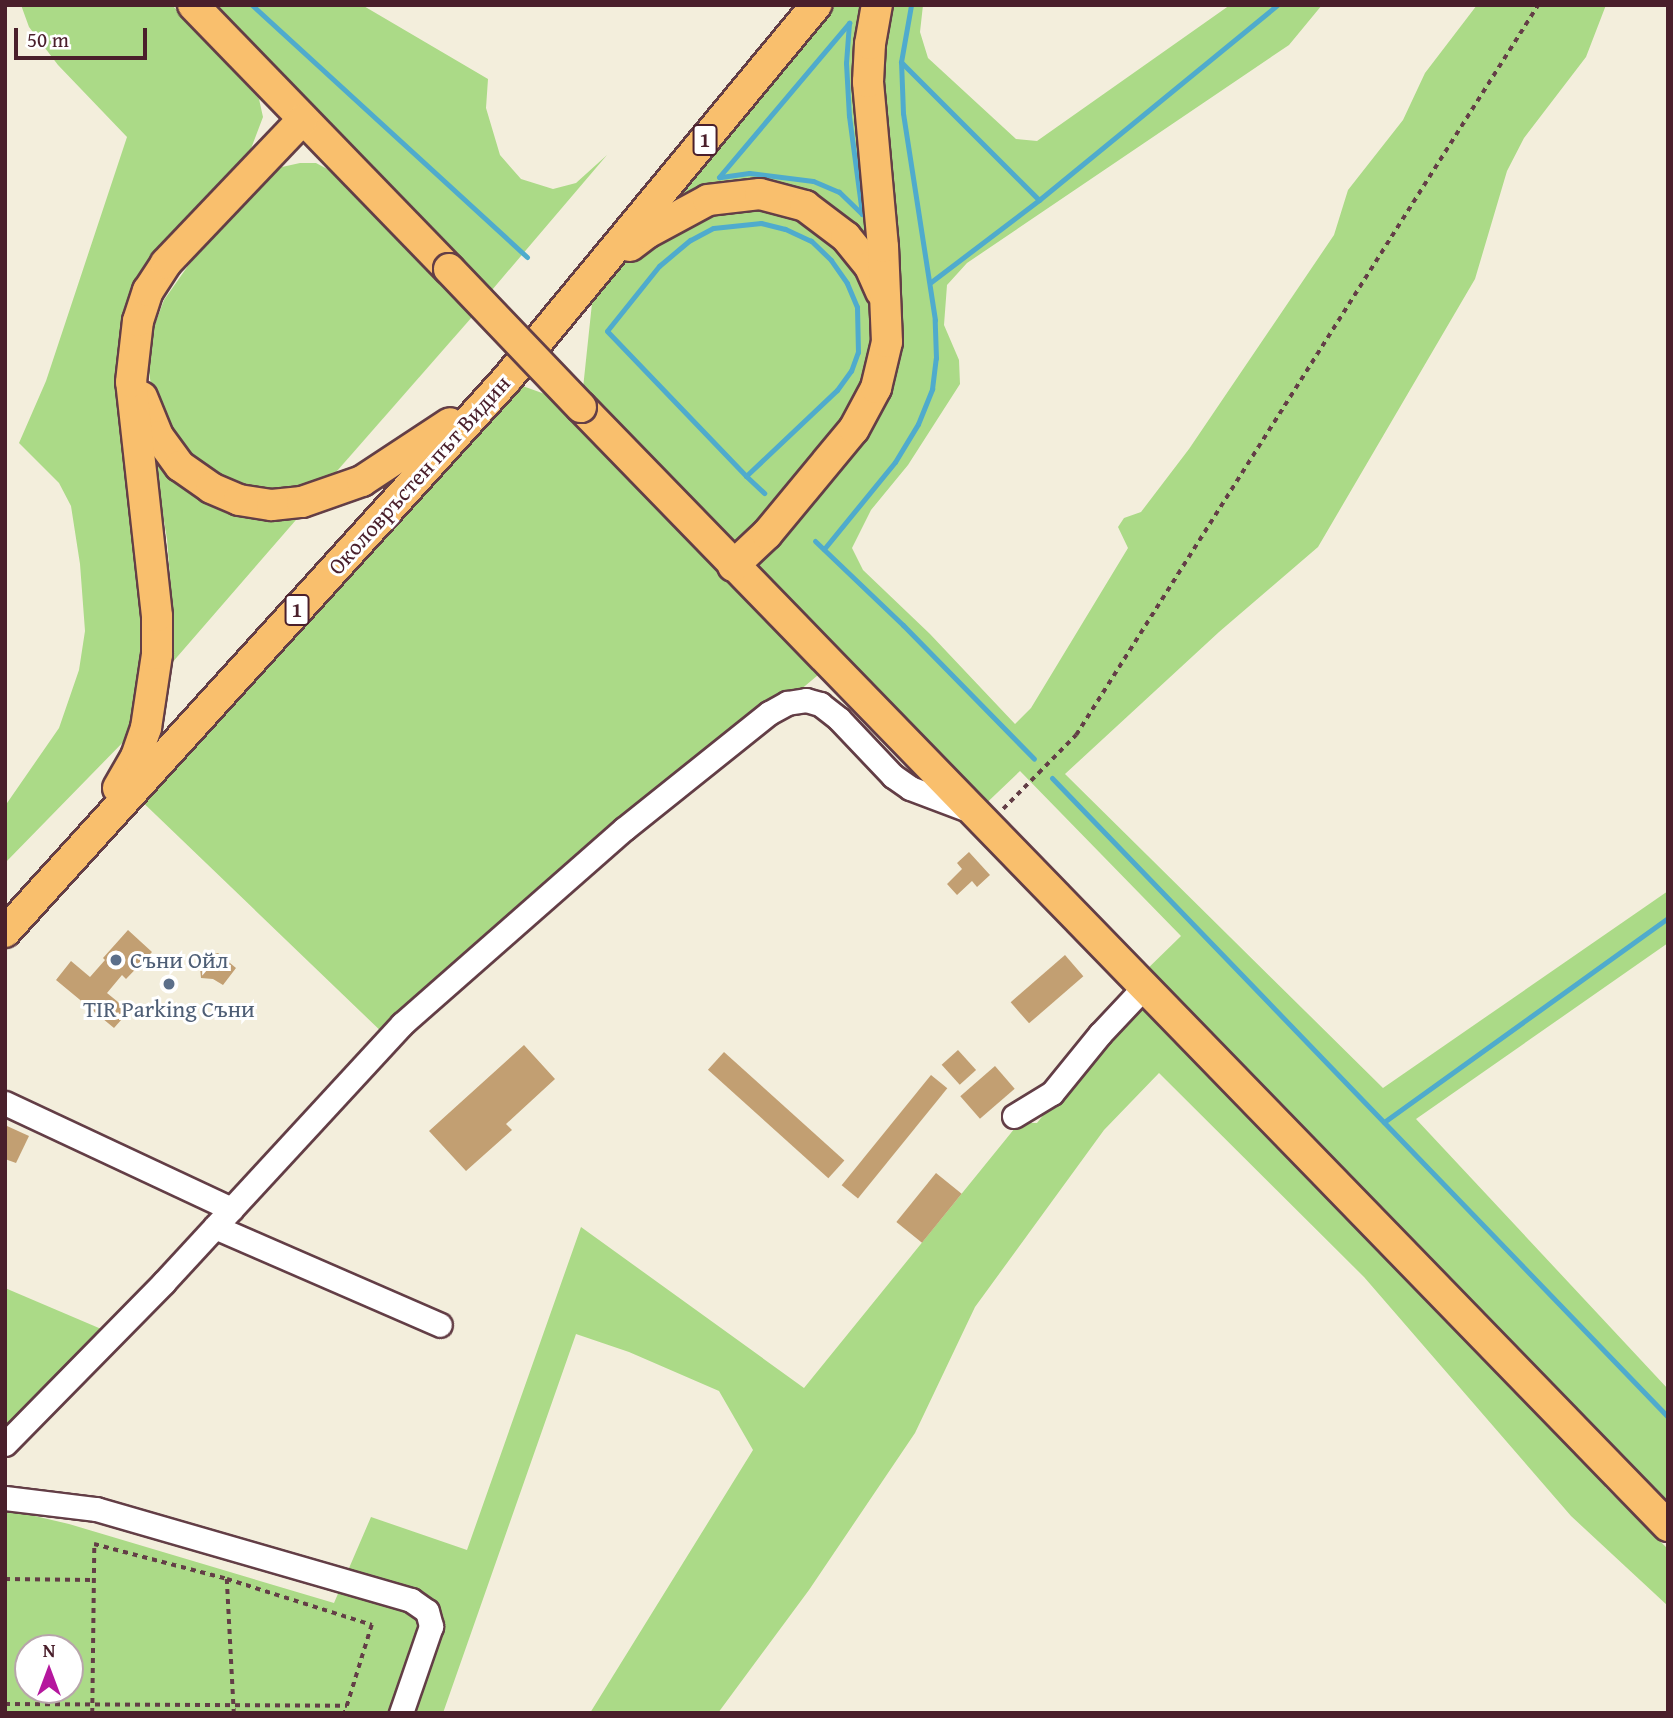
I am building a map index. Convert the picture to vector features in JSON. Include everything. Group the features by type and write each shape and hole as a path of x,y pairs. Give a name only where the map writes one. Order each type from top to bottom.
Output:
{"main road":[{"path":"193,5 733,566 1668,1525"},
{"name":"Околовръстен път Видин","path":"5,932 506,380 816,5"},
{"path":"733,566 767,534 855,429 876,388 887,342 887,309 868,82 870,44 877,5"},
{"path":"88,839 136,757 146,728 154,682 157,616 132,401 132,356 138,321 148,291 166,262 302,120"},
{"path":"595,275 647,233 708,200 760,194 805,206 846,237 870,267 887,309"},
{"path":"132,356 143,401 158,436 180,466 211,488 239,500 272,505 302,502 362,481 441,430 506,380"}],"street":[{"path":"5,1444 215,1227 412,1015 624,829 769,713 787,703 806,700 820,704 839,719 893,776 910,788 982,819"},
{"path":"1014,1116 1052,1093 1100,1034 1145,986"},
{"path":"5,1103 231,1209"},
{"path":"215,1227 440,1325"},
{"path":"5,1498 96,1509 411,1600 427,1611 431,1626 401,1713"}],"path":[{"path":"982,819 1076,735 1538,5"},
{"path":"92,1713 94,1544 227,1579 372,1625 345,1713"},
{"path":"5,1579 94,1580"},
{"path":"227,1579 234,1713"},
{"path":"5,1704 347,1706"}],"green space":[{"path":"21,5 172,5 259,99 263,117 249,154 129,302 119,342 119,382 152,609 131,734 5,863 5,806 59,728 79,670 85,631 80,564 71,506 59,483 19,443 46,381 127,137 58,65 29,27"},
{"path":"212,5 362,5 488,79 486,108 500,155 521,179 553,189 576,183 607,155 492,290"},
{"path":"816,5 923,5 920,32 928,58 1016,139 1037,141 1230,5 1322,5 1289,45 967,263 947,285 944,325 959,360 960,384 908,465 871,510 852,548 863,570 930,634 1015,724 1031,708 1128,548 1118,527 1124,518 1141,512 1189,449 1334,235 1348,190 1403,120 1425,73 1477,5 1606,5 1586,57 1524,138 1507,171 1475,279 1318,547 1219,632 1065,774 1383,1088 1668,891 1668,943 1416,1119 1668,1389 1668,1504 1630,1464 1605,1487 1668,1549 1668,1606 1571,1516 1364,1277 1159,1073 1104,1130 975,1307 915,1433 809,1590 718,1713 590,1713 753,1450 719,1391 629,1352 576,1334 443,1713 5,1713 5,1509 69,1524 334,1603 371,1517 467,1550 581,1227 804,1388 1019,1123 1037,1123 1145,986 1138,978 1181,936 1020,771 976,813 830,665 387,1037 131,791 506,380 581,407 595,275"},
{"path":"316,163 331,171 472,317 330,479 287,491 259,493 226,484 194,464 155,407 149,373 151,335 164,300 190,263 262,181 282,167"},
{"path":"153,455 302,513 171,664 173,614 167,539"},
{"path":"5,1288 113,1334 5,1444"}],"building":[{"path":"969,852 990,875 977,887 972,881 957,895 947,884 962,869 957,863"},
{"path":"128,930 152,952 126,979 122,975 107,993 129,1011 114,1028 56,980 71,961 90,977"},
{"path":"218,953 236,968 223,985 213,979 201,978 199,958"},
{"path":"1065,955 1083,976 1029,1023 1011,1002"},
{"path":"524,1045 555,1079 506,1124 512,1130 466,1171 429,1131"},
{"path":"958,1050 976,1070 960,1085 942,1065"},
{"path":"724,1052 844,1160 828,1178 708,1070"},
{"path":"995,1066 1015,1089 980,1119 960,1096"},
{"path":"931,1075 947,1088 858,1199 842,1185"},
{"path":"7,1126 29,1136 16,1163 5,1159"},
{"path":"936,1173 962,1194 922,1243 896,1222"}],"waterway":[{"path":"252,5 527,257"},
{"path":"824,549 895,462 918,424 932,389 936,358 935,320 903,113 901,62 911,5"},
{"path":"931,282 1039,200 1277,5"},
{"path":"849,23 846,63 849,116 862,214 839,192 813,181 749,173 719,177 849,23"},
{"path":"901,62 1039,200"},
{"path":"746,476 837,390 851,371 858,352 857,307 847,283 831,260 811,241 785,229 761,223 713,228 690,240 659,266 607,331 746,476 764,493"},
{"path":"815,541 903,625 1034,759"},
{"path":"1052,778 1668,1417"},
{"path":"1384,1122 1668,918"}],"place":[{"name":"Съни Ойл","path":"116,960"},
{"name":"TIR Parking Съни","path":"169,984"}]}
